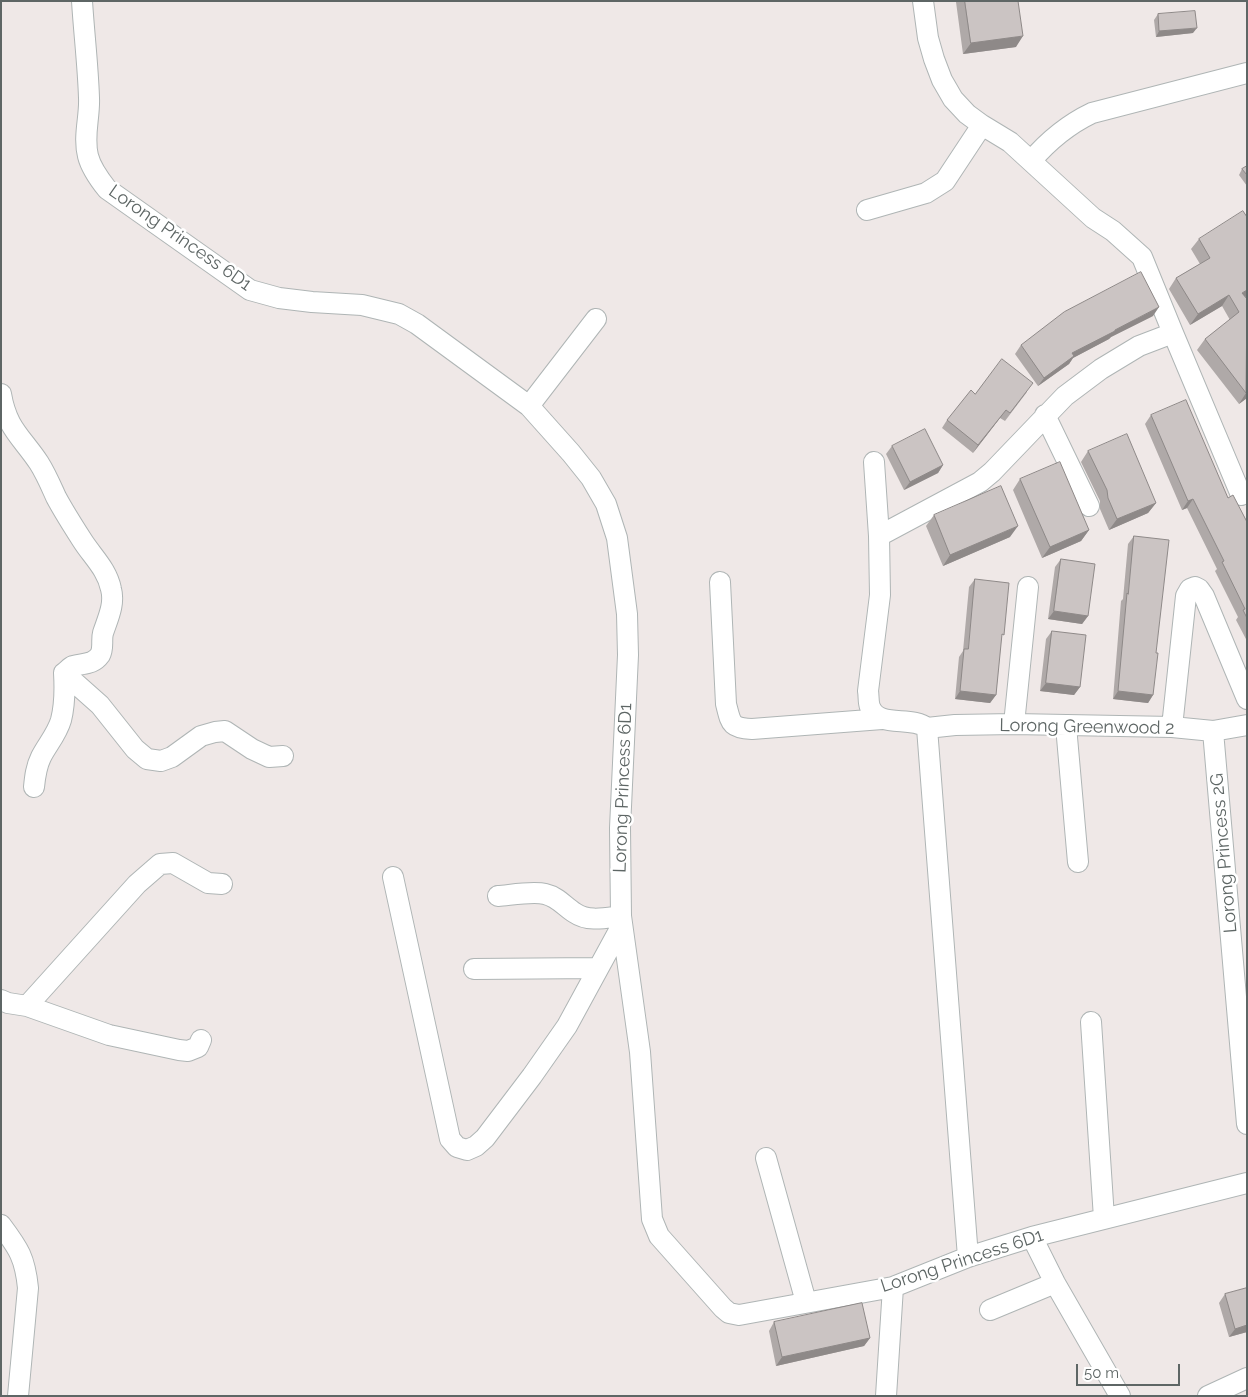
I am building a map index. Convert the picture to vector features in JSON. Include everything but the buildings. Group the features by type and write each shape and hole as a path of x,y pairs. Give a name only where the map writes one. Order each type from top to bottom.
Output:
{"street":[{"name":"Lorong Princess 6D1","path":"82,1 89,100 86,136 87,150 97,176 107,189 250,290 279,298 362,305 399,314 417,324 529,406 571,453 590,478 606,504 617,538 626,614 628,655 620,828 621,921 640,1052 652,1219 659,1236 729,1313 739,1315 893,1286 968,1257 1032,1237 1247,1183"},
{"path":"923,1 928,38 942,80 953,99 967,114 1010,142 1093,218 1113,231 1142,257 1241,495"},
{"path":"1031,161 1060,131 1072,122 1092,113 1247,73"},
{"path":"867,210 926,193 945,181 982,125"},
{"path":"529,406 596,319"},
{"path":"879,536 980,482 992,472 1065,396 1101,369 1140,346 1173,334"},
{"path":"1,394 8,420 18,437 40,464 57,498 82,540 106,572 112,590 113,604 108,625 103,633 100,655 95,661 72,666 64,673"},
{"path":"1045,415 1089,506"},
{"path":"874,462 879,536 880,595 868,691 869,706 874,714 882,719"},
{"path":"720,582 726,704 731,723 738,728 752,729 882,719 912,721 922,723 928,728 968,1257"},
{"path":"1014,724 1028,587"},
{"path":"1172,727 1186,596 1190,589 1195,587 1204,596 1247,699"},
{"path":"64,673 110,716 135,749 147,759 161,761 172,757 201,736 225,731 269,756 283,756"},
{"path":"34,788 36,771 41,757 61,721 65,695 64,673"},
{"name":"Lorong Greenwood 2","path":"928,728 1014,724 1172,727 1213,732 1247,724"},
{"path":"1066,726 1078,862"},
{"name":"Lorong Princess 2G","path":"1213,732 1247,1124"},
{"path":"27,1006 137,884 160,864 173,863 208,883 222,884"},
{"path":"393,877 450,1138 457,1147 467,1150 476,1146 485,1138 567,1026 621,921 584,918 574,913 555,898 543,894 498,896"},
{"path":"474,969 597,968"},
{"path":"1,1000 27,1006 109,1035 179,1050 188,1051 198,1047 200,1040"},
{"path":"1091,1022 1104,1218"},
{"path":"766,1158 806,1302"},
{"path":"1,1225 19,1249 27,1274 28,1288 18,1396"},
{"path":"1032,1237 1055,1283 1120,1396"},
{"path":"990,1310 1055,1283"},
{"path":"886,1396 893,1286"},
{"path":"1208,1396 1247,1378"}]}
